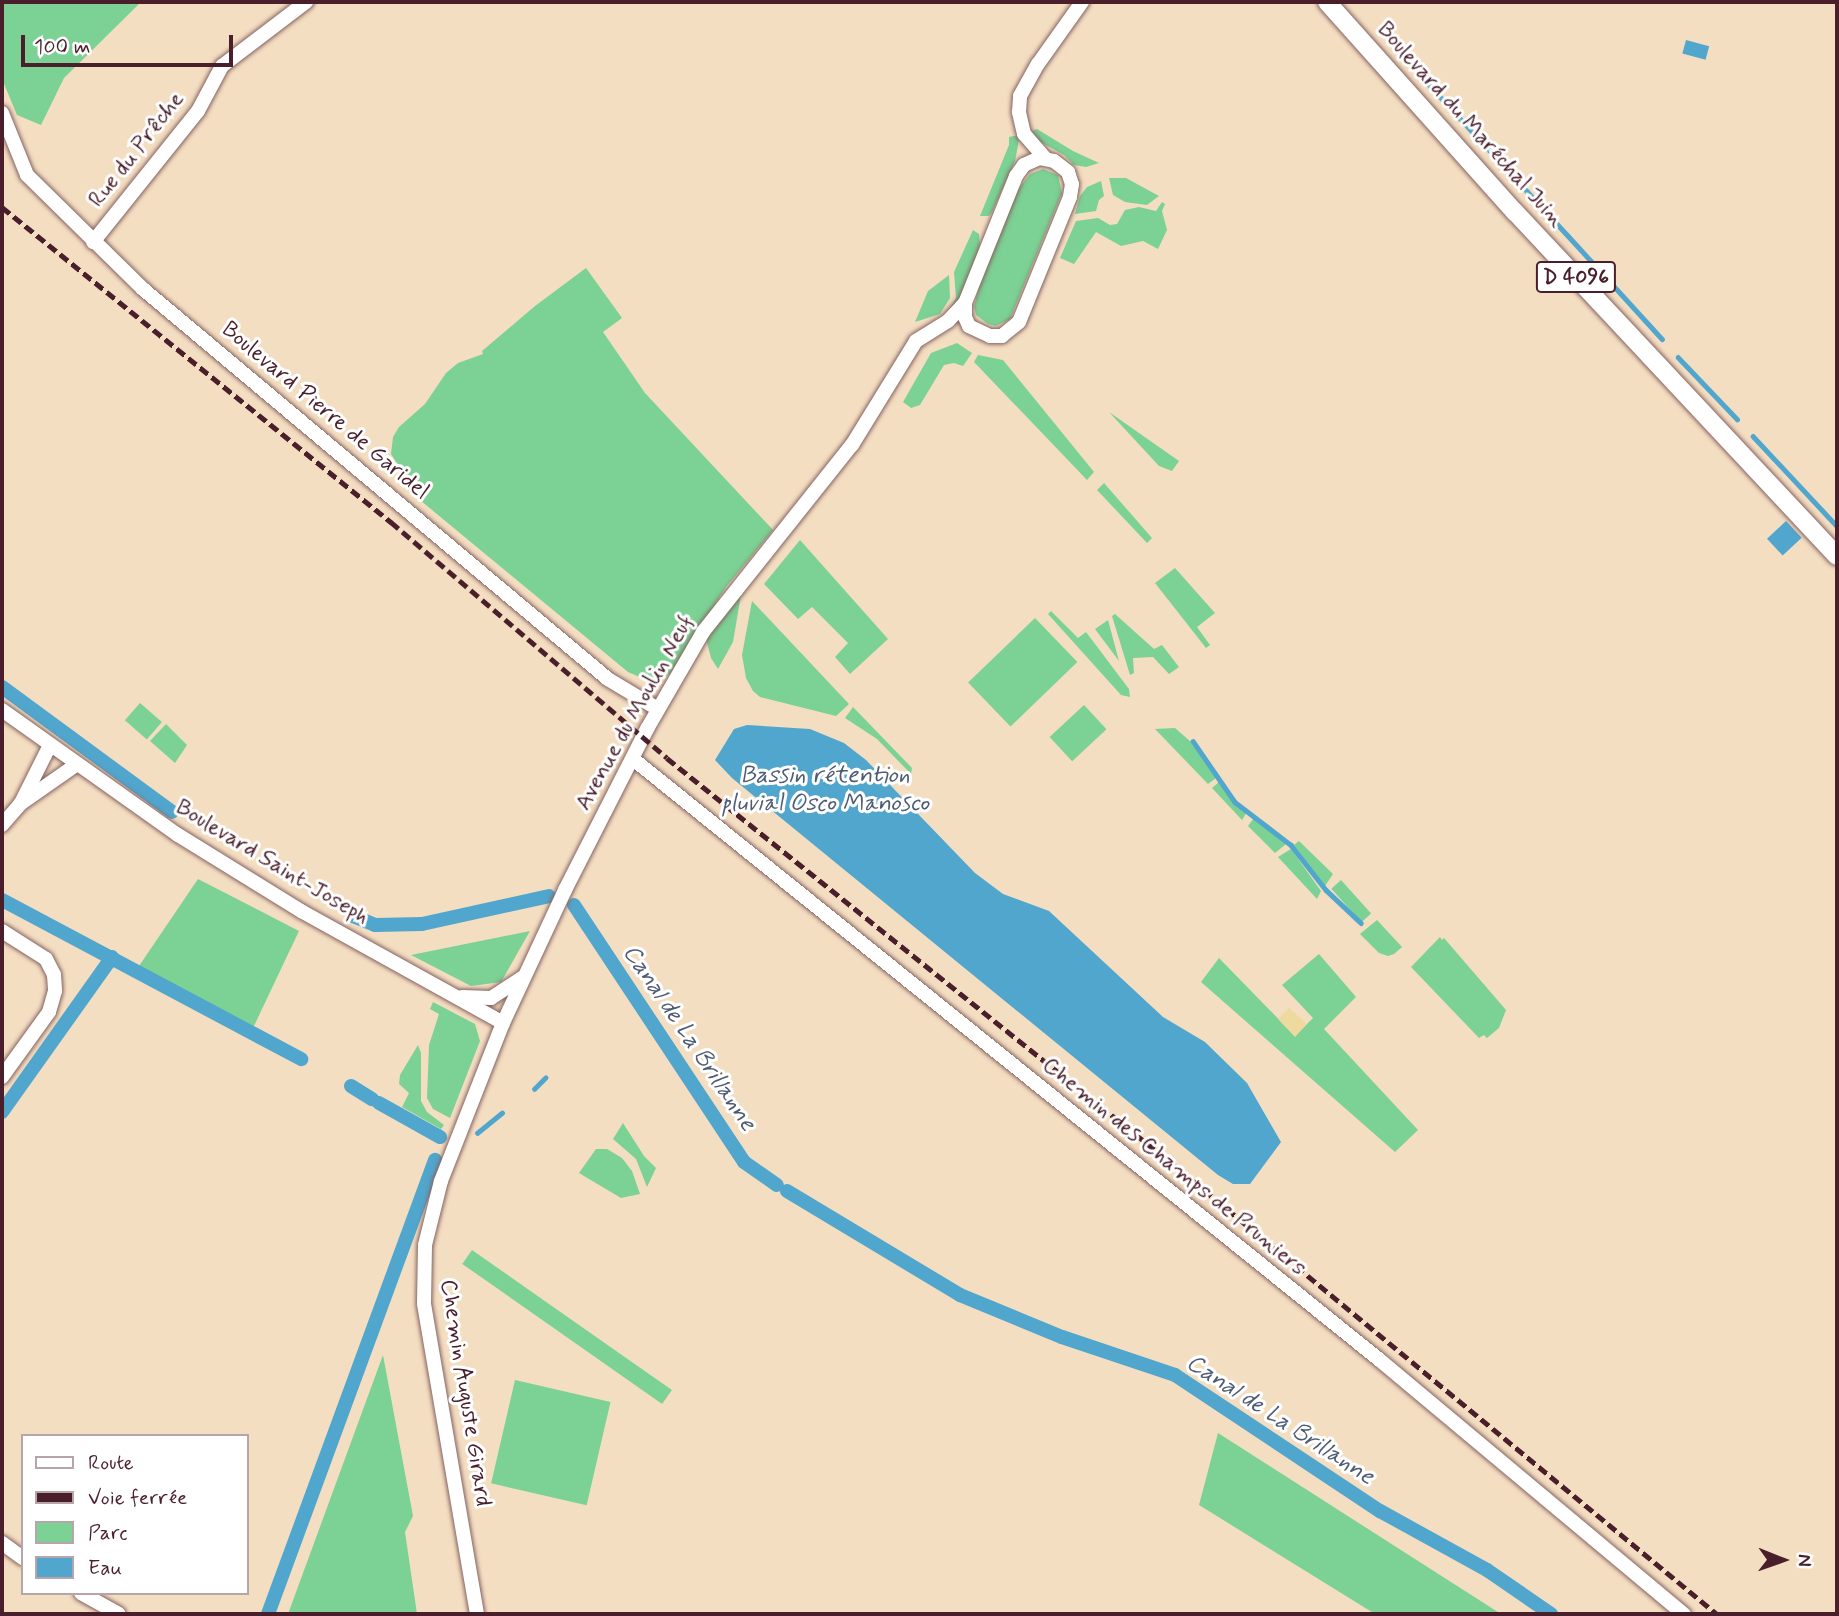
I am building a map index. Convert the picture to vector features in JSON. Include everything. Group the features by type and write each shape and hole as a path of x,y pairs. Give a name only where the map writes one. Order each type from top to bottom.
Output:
{"main road":[{"name":"Boulevard du Maréchal Juin","path":"1327,2 1515,212 1837,556"}],"street":[{"name":"Rue du Prêche","path":"93,242 198,111 222,66 306,2"},
{"path":"970,326 965,317 965,303 1021,168 1024,134 1019,112 1022,90 1082,2"},
{"name":"Boulevard Pierre de Garidel","path":"2,113 27,175 143,289 608,679 658,709"},
{"path":"948,321 970,326 990,336 1002,336 1014,328 1026,307 1072,188 1071,179 1063,166 1045,158 1024,134"},
{"path":"1021,168 1034,160 1045,158"},
{"name":"Avenue du Moulin Neuf","path":"503,1023 565,890 658,709 709,624 840,462 883,399 916,341 948,321 965,303"},
{"name":"Boulevard Saint-Joseph","path":"2,710 178,835 290,904 503,1023"},
{"path":"2,825 20,804 51,745"},
{"name":"Chemin des Champs de Pruniers","path":"633,759 1381,1362 1684,1614"},
{"path":"20,804 76,765"},
{"path":"2,931 38,952 52,969 55,992 49,1012 2,1077"},
{"path":"457,996 484,999 499,995 527,973"},
{"path":"484,999 503,1023"},
{"name":"Chemin Auguste Girard","path":"477,1614 427,1322 423,1261 427,1231 441,1181 503,1023"},
{"path":"2,1543 21,1557"},
{"path":"85,1595 119,1614"}],"green space":[{"path":"2,2 141,2 64,78 41,125 17,115 2,79"},
{"path":"1037,129 1099,163 1086,167 1074,165 1064,155 1037,140 1032,131"},
{"path":"1020,135 1015,161 992,212 989,216 980,216 1009,145 1009,137"},
{"path":"1043,169 1058,175 1062,193 1010,319 996,326 988,324 976,315 974,307 980,283 1017,191 1030,174"},
{"path":"1109,178 1126,178 1159,196 1147,205 1125,202 1113,195"},
{"path":"1101,181 1104,196 1099,200 1096,211 1075,214 1080,196 1087,187"},
{"path":"1162,202 1165,204 1162,211 1167,230 1158,249 1143,241 1121,246 1096,232 1074,264 1060,258 1076,221 1098,218 1110,225 1117,224 1125,210 1139,207 1156,211"},
{"path":"973,230 979,234 980,245 960,302 949,310 956,298 954,272"},
{"path":"586,268 622,318 603,332 645,393 773,530 726,587 669,675 642,678 628,672 403,486 403,472 391,454 393,437 399,427 425,404 446,373 458,363 483,354 482,351 535,306"},
{"path":"949,275 950,298 940,314 915,322 928,291"},
{"path":"957,343 972,353 963,366 954,363 944,365 920,405 911,408 903,402 931,353"},
{"path":"978,355 1003,360 1094,472 1087,480 974,362"},
{"path":"1109,412 1179,461 1172,471 1159,466"},
{"path":"1104,483 1152,538 1147,543 1097,490"},
{"path":"800,540 888,639 850,674 835,657 848,643 812,607 798,619 764,584"},
{"path":"1175,568 1215,613 1197,627 1210,645 1206,648 1155,583"},
{"path":"742,589 733,642 718,669 711,658 706,639"},
{"path":"752,601 849,704 836,716 760,697 753,691 746,678 742,655"},
{"path":"1051,611 1078,638 1086,632 1129,689 1130,697 1121,695 1048,614"},
{"path":"1115,614 1154,649 1162,645 1179,667 1169,674 1153,657 1133,658 1134,673 1130,675 1112,616"},
{"path":"1035,618 1077,662 1010,726 968,683"},
{"path":"1108,620 1119,661 1095,629"},
{"path":"140,703 162,722 147,739 125,720"},
{"path":"1084,705 1107,729 1072,761 1050,737"},
{"path":"853,707 912,768 911,774 877,739 845,718"},
{"path":"166,724 187,745 175,763 150,741"},
{"path":"1175,728 1191,742 1216,778 1208,784 1155,729"},
{"path":"1219,782 1233,803 1247,812 1242,820 1212,788"},
{"path":"1254,818 1286,844 1275,853 1248,826"},
{"path":"1299,841 1333,874 1325,886 1294,845"},
{"path":"1291,849 1321,891 1317,899 1278,857"},
{"path":"198,879 299,931 253,1028 139,966"},
{"path":"1341,880 1371,913 1361,922 1331,889"},
{"path":"1377,920 1402,947 1394,954 1388,956 1379,953 1360,934"},
{"path":"530,931 501,982 471,986 411,955"},
{"path":"1440,937 1442,940 1444,938 1506,1010 1499,1028 1487,1038 1484,1035 1479,1038 1411,967"},
{"path":"1319,954 1356,997 1324,1029 1418,1130 1395,1152 1201,982 1219,958 1295,1036 1313,1018 1282,985"},
{"path":"433,1002 475,1024 480,1041 450,1118 433,1109 427,1098 429,1045 439,1014 430,1009"},
{"path":"418,1045 421,1053 421,1101 427,1112 444,1125 441,1129 402,1107 409,1093 399,1084 400,1075"},
{"path":"623,1123 644,1156 656,1168 647,1187 636,1159 613,1139"},
{"path":"596,1149 607,1149 622,1158 632,1171 640,1194 621,1198 579,1173"},
{"path":"472,1250 672,1390 662,1404 462,1264"},
{"path":"383,1355 413,1516 405,1532 417,1614 288,1614"},
{"path":"515,1380 610,1402 587,1505 491,1483"},
{"path":"1218,1433 1501,1614 1375,1614 1199,1505"}],"sand":[{"path":"1289,1008 1307,1024 1295,1037 1278,1019"}],"water":[{"path":"1686,40 1709,46 1706,60 1682,54"},
{"path":"1786,521 1802,538 1783,556 1767,539"},
{"name":"Bassin rétention pluvial Osco Manosco","path":"747,725 810,729 844,743 866,760 975,873 1003,894 1049,911 1163,1017 1205,1042 1247,1083 1281,1142 1250,1184 1233,1184 1218,1175 732,778 715,760 734,729"}],"waterway":[{"path":"1422,77 1580,249"},
{"path":"1582,251 1662,339"},
{"path":"1678,357 1737,419"},
{"path":"1753,436 1837,526"},
{"name":"Canal de La Brillanne","path":"2,687 172,812"},
{"path":"1193,741 1235,802 1291,845 1326,890 1361,923"},
{"name":"Canal de La Brillanne","path":"353,916 375,925 422,924 549,896"},
{"path":"2,900 301,1059"},
{"name":"Canal de La Brillanne","path":"574,905 744,1162 777,1185"},
{"path":"2,1112 112,957"},
{"path":"534,1089 545,1078"},
{"path":"351,1086 372,1099"},
{"path":"379,1103 440,1137"},
{"path":"477,1133 502,1113"},
{"path":"268,1614 435,1160"},
{"name":"Canal de La Brillanne","path":"787,1191 960,1295 1062,1337 1175,1375 1380,1511 1487,1570 1551,1614"}],"railway":[{"path":"2,207 391,522 667,758 1169,1161 1717,1614"}]}
